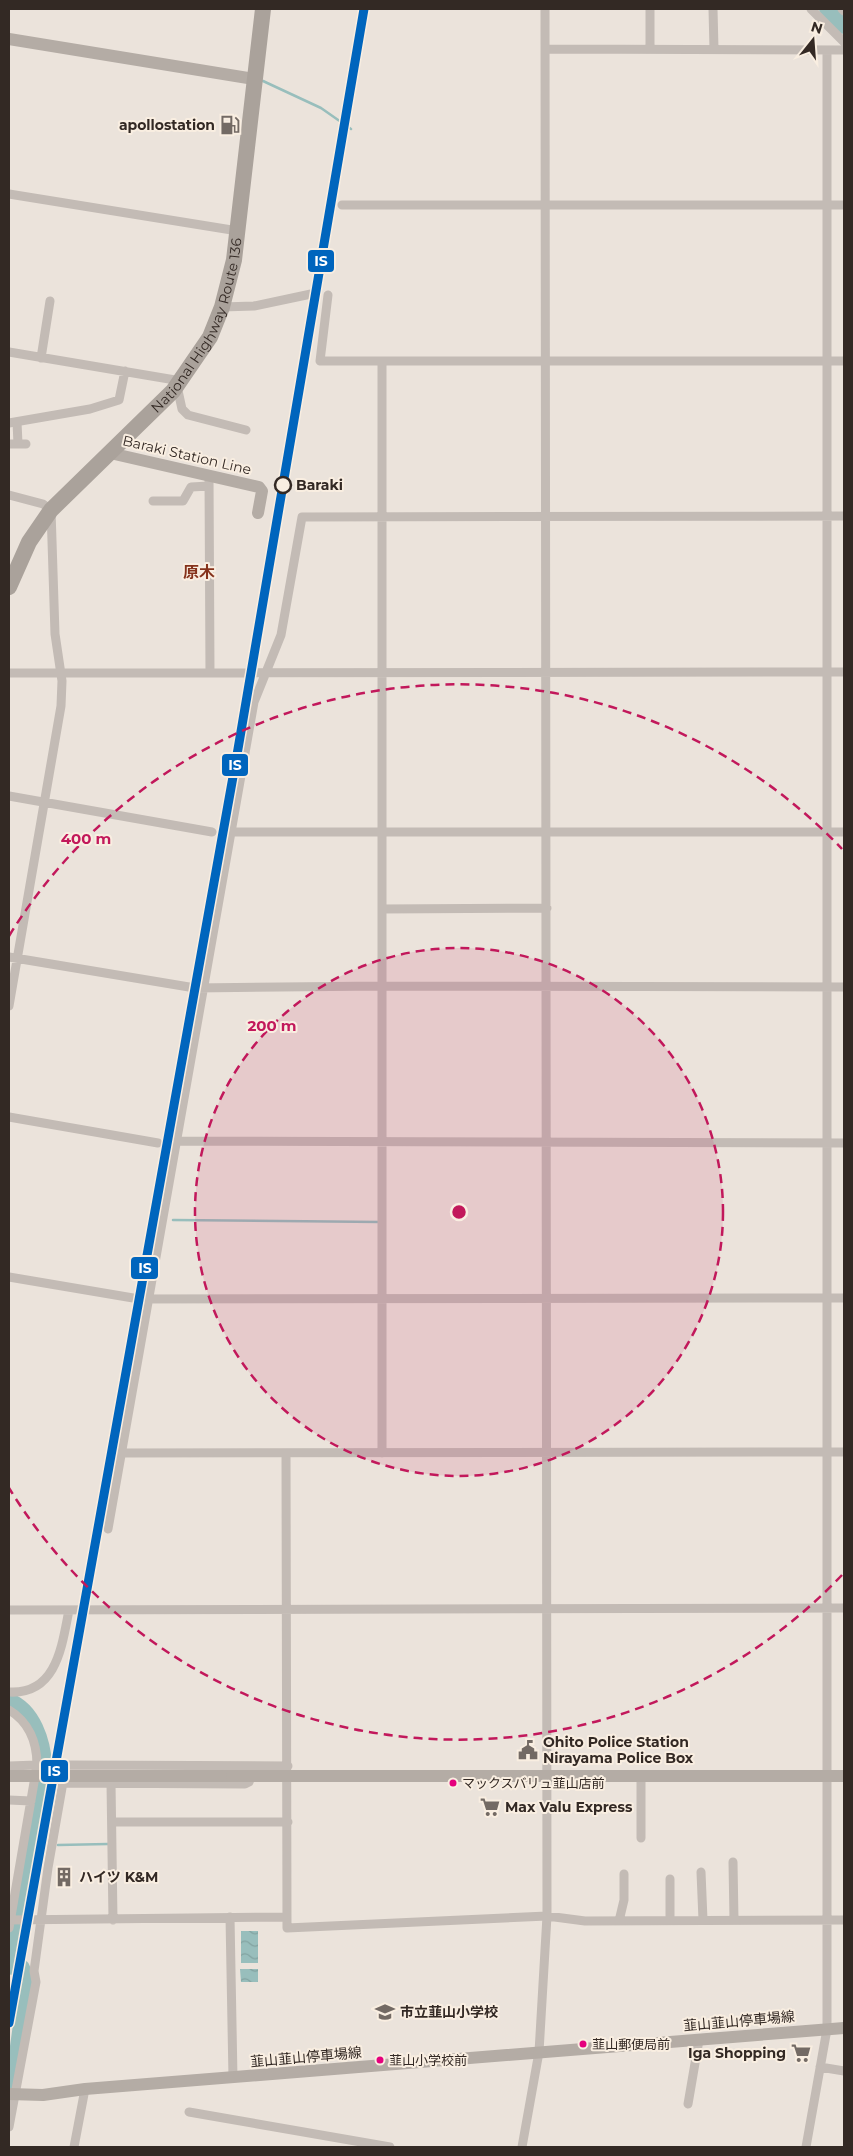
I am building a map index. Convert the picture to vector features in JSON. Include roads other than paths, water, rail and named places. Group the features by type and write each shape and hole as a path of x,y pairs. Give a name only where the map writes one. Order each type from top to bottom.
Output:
{"highway":[{"name":"National Highway Route 136","path":"9,586 29,542 51,510 179,383 210,337 222,307 234,260 254,79 264,9"}],"street":[{"path":"522,2147 539,2052 547,1916 545,9"},
{"path":"650,9 650,49"},
{"path":"713,9 714,49"},
{"path":"811,9 844,42"},
{"path":"9,39 254,79"},
{"path":"545,49 844,50"},
{"path":"806,2147 827,2030 827,50"},
{"path":"9,194 238,231"},
{"path":"342,205 844,205"},
{"path":"222,307 254,306 310,294"},
{"path":"328,295 320,361 844,361"},
{"path":"42,358 50,302"},
{"path":"9,352 125,371 179,383 184,412 246,430"},
{"path":"382,361 382,1454"},
{"path":"17,444 13,422 90,409 118,400 125,371"},
{"name":"Baraki Station Line","path":"110,453 209,481 261,488 258,513"},
{"path":"153,501 183,501 191,487 209,481 210,673"},
{"path":"9,1006 13,958 45,802 62,706 55,634 51,510 43,504 10,498"},
{"path":"108,1529 254,702 281,635 302,517 844,516"},
{"path":"9,673 844,672"},
{"path":"9,796 212,832"},
{"path":"232,832 844,832"},
{"path":"382,909 547,908"},
{"path":"13,958 204,988 382,986 844,987"},
{"path":"9,1117 158,1143"},
{"path":"177,1141 844,1143"},
{"path":"9,1277 130,1298 148,1299 844,1298"},
{"path":"121,1453 546,1454 844,1452"},
{"path":"286,1453 288,1608 287,1928 547,1916 585,1921 844,1920"},
{"path":"9,1610 844,1608"},
{"path":"9,1692 18,1693 30,1689 41,1682 52,1670 62,1645 69,1610"},
{"path":"9,1710 16,1714 28,1729 35,1746 37,1766 10,1922 22,1920 287,1917"},
{"path":"9,2127 12,2095 36,1982 34,1970 66,1765 288,1772 547,1776 844,1776"},
{"path":"9,1766 37,1766"},
{"path":"9,1776 251,1777 288,1772"},
{"path":"641,1776 641,1838"},
{"path":"63,1783 245,1784 249,1782 251,1777"},
{"path":"111,1783 113,1920"},
{"path":"9,1800 31,1801"},
{"path":"112,1822 288,1822"},
{"path":"733,1862 734,1920"},
{"path":"701,1872 703,1920"},
{"path":"619,1921 624,1900 624,1874"},
{"path":"670,1878 670,1920"},
{"path":"230,1917 233,2078"},
{"name":"韮山韮山停車場線","path":"12,2095 43,2095 85,2089 844,2028"},
{"path":"688,2104 699,2040"},
{"path":"820,2067 844,2071"},
{"path":"74,2147 85,2089"},
{"path":"189,2112 390,2147"}],"water":[{"path":"241,1931 258,1931 258,1963 241,1963"},
{"path":"240,1969 258,1969 258,1982 241,1982"}],"waterway":[{"path":"827,9 844,26"},
{"path":"263,81 321,108 351,129"},
{"path":"173,1220 380,1222"},
{"path":"9,1701 17,1705 24,1712 35,1728 39,1737 44,1765 10,1960 13,1967 22,1968 27,1981 13,2083"},
{"path":"58,1845 108,1844"}],"place":[{"name":"apollostation","path":"230,125"},
{"name":"Baraki","path":"283,485"},
{"name":"Ohito Police Station Nirayama Police Box","path":"528,1750"},
{"name":"マックスバリュ韮山店前","path":"453,1783"},
{"name":"Max Valu Express","path":"490,1807"},
{"name":"ハイツ K&M","path":"64,1877"},
{"name":"市立韮山小学校","path":"385,2012"},
{"name":"韮山郵便局前","path":"583,2044"},
{"name":"Iga Shopping","path":"801,2053"},
{"name":"韮山小学校前","path":"380,2060"}],"district":[{"name":"原木","path":"199,572"}]}
